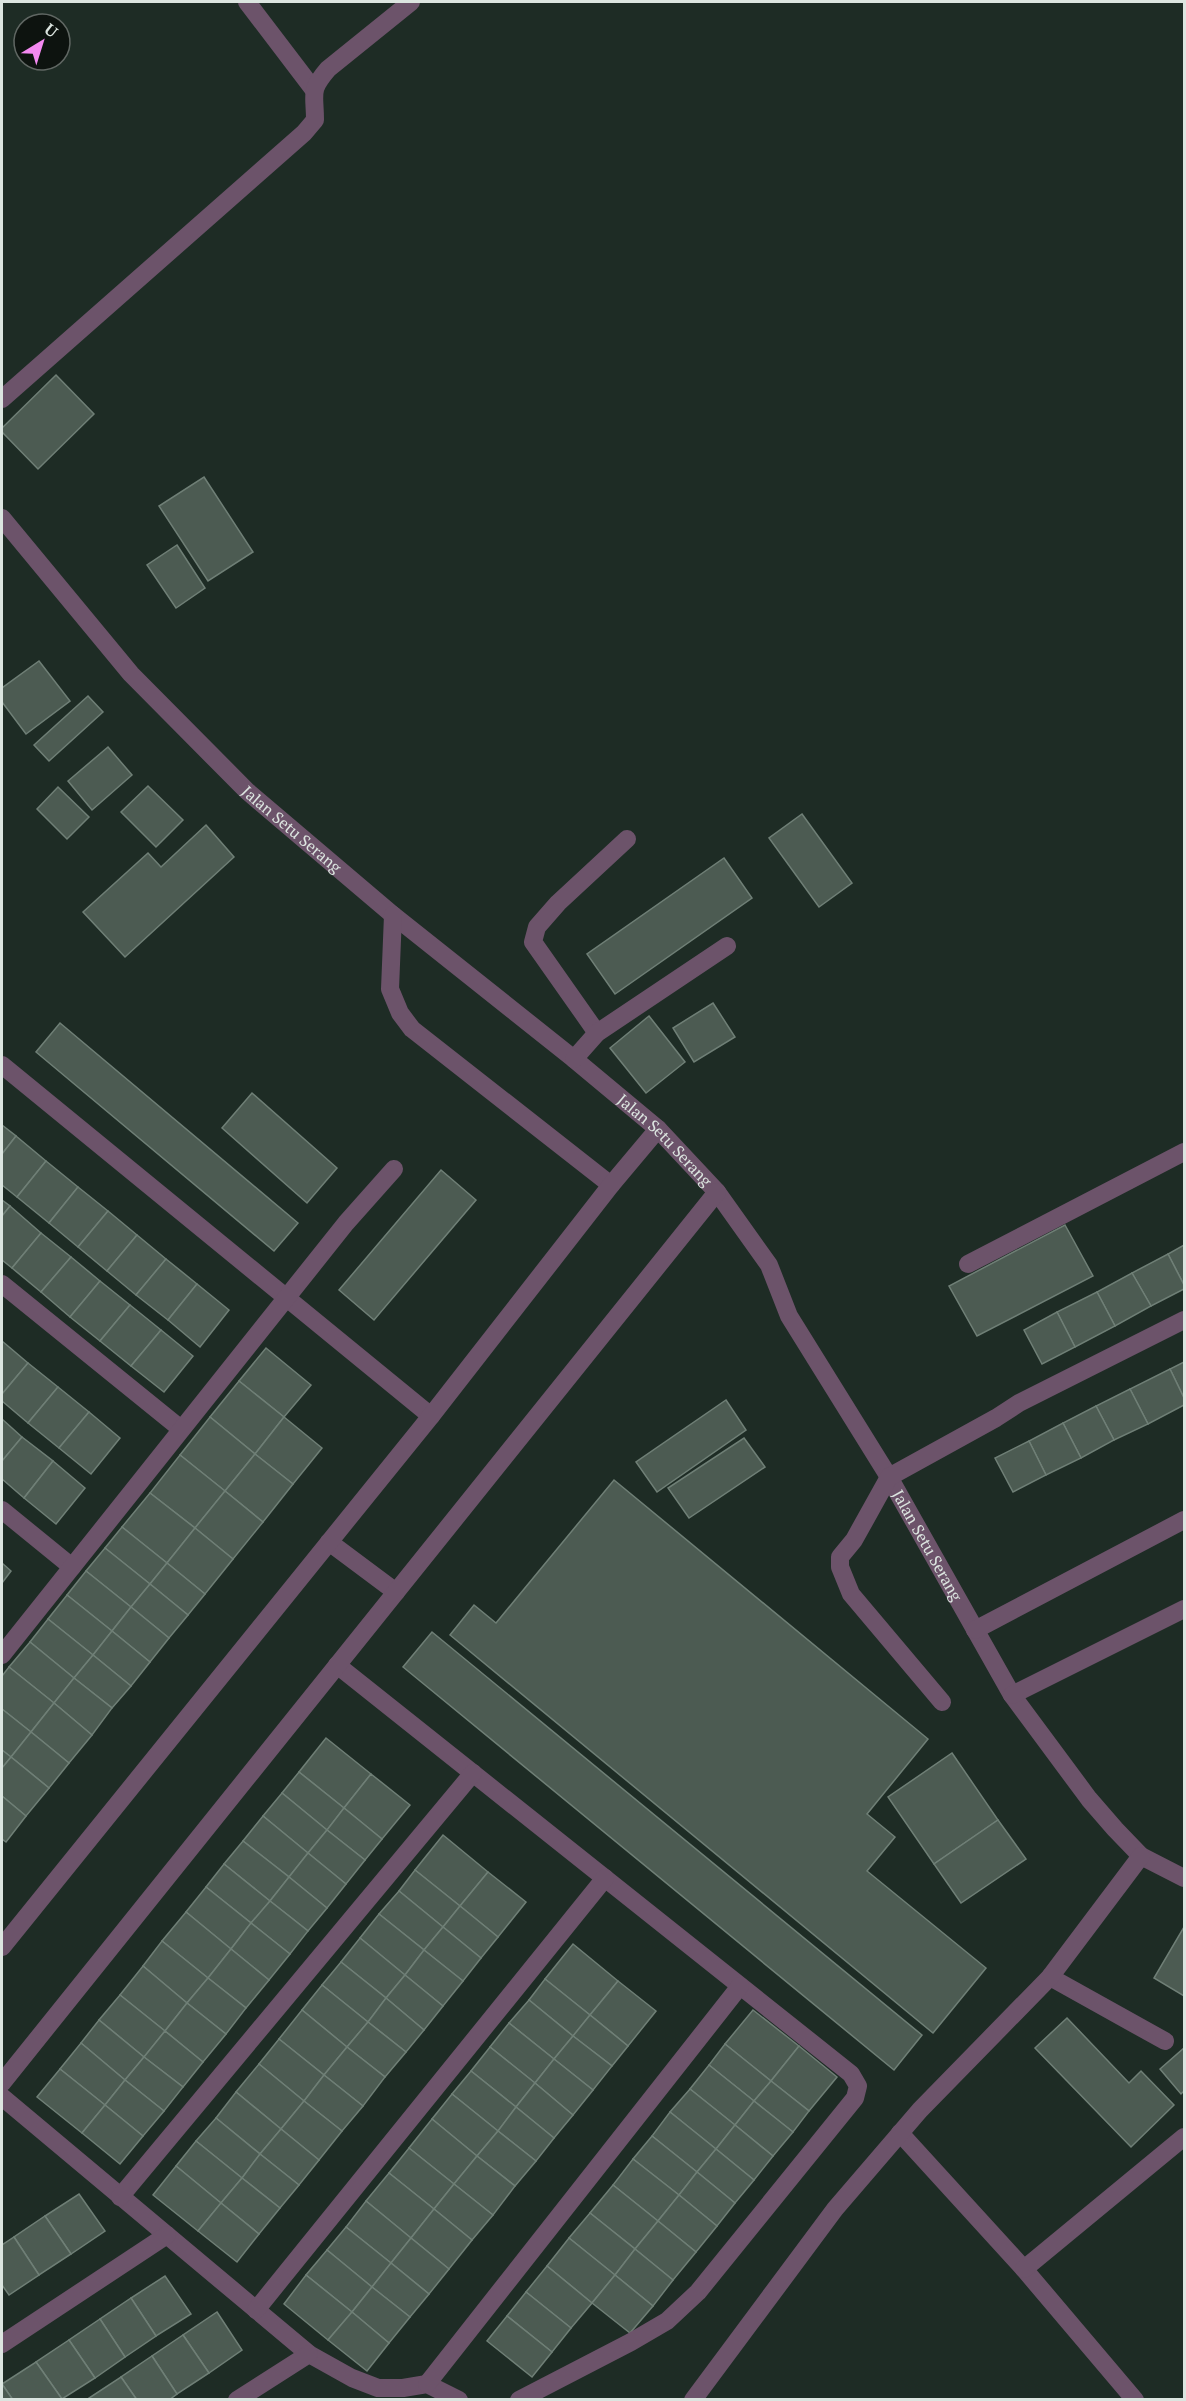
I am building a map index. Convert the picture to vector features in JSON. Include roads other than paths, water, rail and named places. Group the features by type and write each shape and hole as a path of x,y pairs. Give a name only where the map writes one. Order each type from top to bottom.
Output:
{"street":[{"path":"2,399 304,133 315,120 314,90 247,2"},
{"path":"314,90 328,69 411,2"},
{"name":"Jalan Setu Serang","path":"2,518 139,682 247,791 393,915 658,1129 717,1192 769,1265 789,1317 889,1477 1011,1695 1089,1799 1142,1856 1185,1878"},
{"path":"597,1033 533,942 537,927 558,903 627,839"},
{"path":"393,915 390,989 400,1012 412,1029 611,1185"},
{"path":"574,1059 597,1033 727,946"},
{"path":"2,1065 431,1416"},
{"path":"2,1947 431,1416 611,1185 658,1129"},
{"path":"968,1264 1185,1152"},
{"path":"2,1655 346,1223 394,1169"},
{"path":"2,2083 717,1192"},
{"path":"2,1284 182,1429"},
{"path":"942,1702 851,1594 840,1567 840,1557 854,1540 889,1477 1019,1403 1185,1320"},
{"path":"2,1510 72,1567"},
{"path":"975,1630 1185,1520"},
{"path":"329,1542 396,1592"},
{"path":"1011,1695 1185,1609"},
{"path":"337,1665 851,2074 858,2086 855,2098 698,2292 667,2321 519,2400"},
{"path":"120,2197 473,1773"},
{"path":"693,2400 835,2210 900,2133 1050,1977 1142,1856"},
{"path":"256,2310 605,1878"},
{"path":"1050,1977 1165,2041"},
{"path":"427,2384 740,1986"},
{"path":"2,2097 309,2354 351,2378 378,2388 403,2388 427,2384 459,2400"},
{"path":"900,2133 1024,2269 1135,2400"},
{"path":"1024,2269 1185,2137"},
{"path":"2,2343 167,2235"},
{"path":"237,2400 309,2354"}]}
